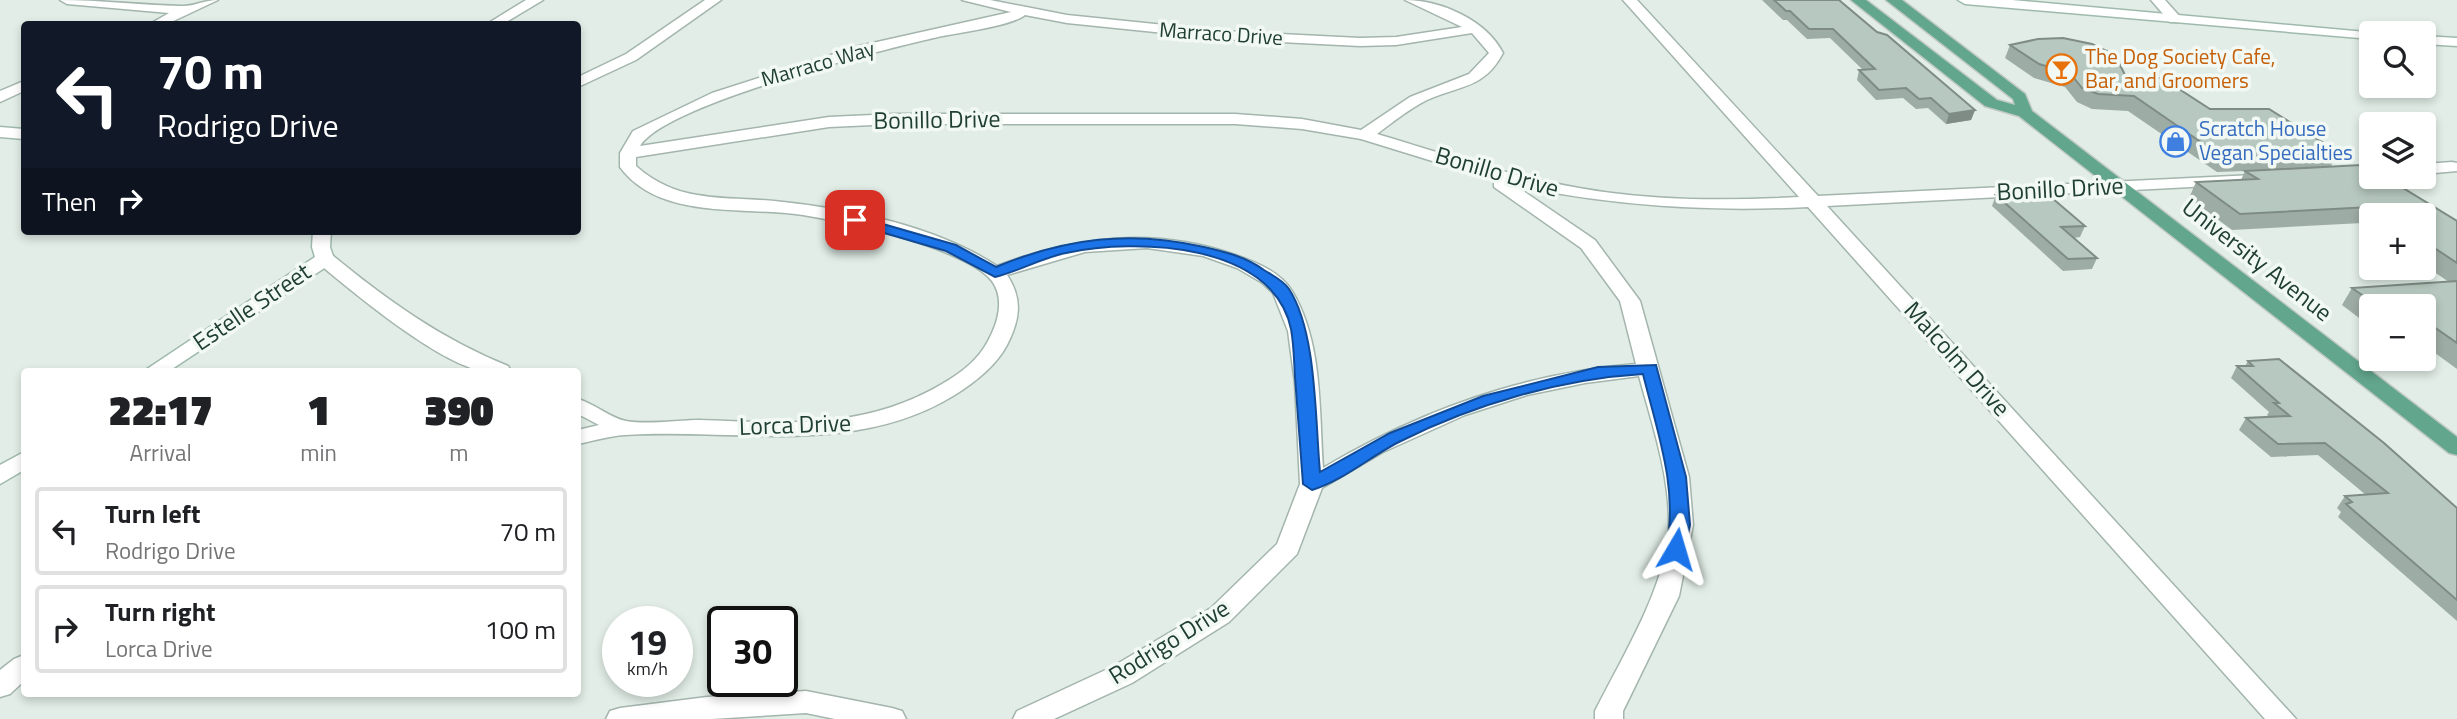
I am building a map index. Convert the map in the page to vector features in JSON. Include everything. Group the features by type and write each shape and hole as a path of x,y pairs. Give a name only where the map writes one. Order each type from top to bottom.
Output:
{"main road":[{"name":"University Avenue","path":"1858,0 1991,103 2025,113 2457,447"},
{"name":"University Avenue","path":"1893,0 2020,97 2025,113"}],"street":[{"path":"67,0 188,11"},
{"path":"165,21 211,0"},
{"path":"499,21 536,0"},
{"path":"581,82 631,57 714,0"},
{"name":"Marraco Drive","path":"970,0 1027,13 1223,35 1360,42 1396,41 1473,29"},
{"path":"1364,135 1405,106 1426,95 1474,79 1490,69 1496,53 1493,42 1473,29 1412,0"},
{"name":"Malcolm Drive","path":"1630,0 2282,719"},
{"path":"1965,0 2359,34"},
{"path":"2158,0 2175,19"},
{"name":"Marraco Way","path":"628,153 639,134 651,126 717,96 864,49 1027,13"},
{"path":"2436,41 2457,42"},
{"path":"0,97 21,87"},
{"name":"Bonillo Drive","path":"628,153 829,122 895,119 1236,119 1302,124 1364,135 1422,150 1466,167 1581,194 1673,204 1744,205 2283,177"},
{"path":"0,132 21,134"},
{"path":"628,153 628,167 648,186 673,196 784,207 855,220 951,248 995,273 1038,255 1068,248 1140,240 1167,242 1225,256 1249,266 1282,289 1299,328 1312,484 1396,436 1489,400 1598,372 1650,369"},
{"path":"1466,167 1497,181 1588,244 1630,302 1650,369 1677,477 1681,525 1666,596 1609,711 1609,719"},
{"path":"2436,168 2452,167"},
{"name":"Estelle Street","path":"160,368 325,259 321,247 322,235"},
{"path":"325,259 374,300 435,343 492,368"},
{"name":"Lorca Drive","path":"581,436 622,428 832,428 908,409 951,388 968,376 995,349 1003,336 1010,308 1003,284 995,273"},
{"path":"581,408 622,428"},
{"path":"0,476 21,461"},
{"name":"Rodrigo Drive","path":"1027,719 1122,675 1220,615 1288,548 1312,484"},
{"path":"0,686 21,668"},
{"path":"620,719 707,708 806,702 892,719"}],"building":[{"path":"1774,0 1839,0 1877,32 1887,35 1975,110 1949,114 1931,98 1919,99 1906,88 1879,90 1859,70 1875,69 1833,29 1809,29"},
{"path":"2063,38 2092,44 2115,55 2127,79 2162,78 2210,109 2269,109 2338,152 2224,158 2134,96 2098,94 2082,88 2070,73 2039,64 2010,45 2038,39"},
{"path":"2359,165 2359,189 2405,189 2428,203 2359,203 2359,208 2240,214 2196,182 2258,179 2245,171"},
{"path":"2045,192 2085,226 2061,227 2097,258 2068,259 1996,195"},
{"path":"2436,208 2457,221 2457,263 2436,249"},
{"path":"2457,281 2457,343 2436,328 2436,294 2361,294 2352,288"},
{"path":"2279,359 2384,443 2457,508 2457,600 2346,504 2352,502 2345,496 2388,493 2325,443 2278,444 2246,418 2290,416 2237,366 2253,366 2248,361"}],"place":[{"name":"The Dog Society Cafe, Bar, and Groomers","path":"2062,69"},
{"name":"Scratch House Vegan Specialties","path":"2176,141"}],"route":[{"path":"855,220 951,248 995,273 1038,255 1068,248 1140,240 1167,242 1225,256 1249,266 1282,289 1299,328 1312,484 1396,436 1489,400 1598,372 1650,369 1677,477 1681,525 1676,549"}]}
